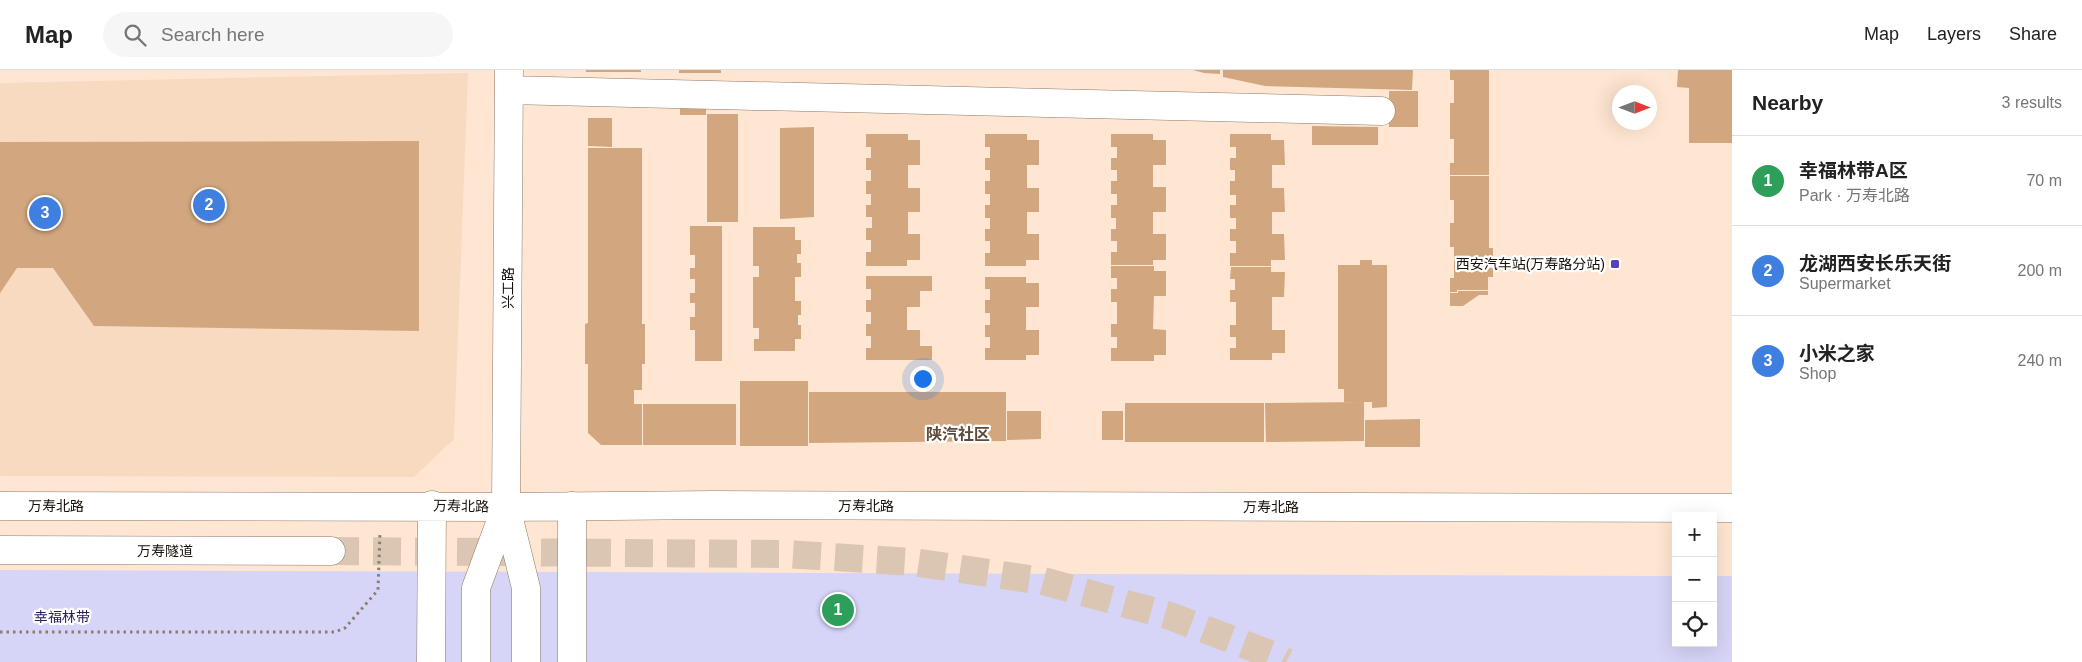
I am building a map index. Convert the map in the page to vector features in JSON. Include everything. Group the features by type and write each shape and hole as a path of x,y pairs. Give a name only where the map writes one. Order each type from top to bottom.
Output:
{"main road":[{"path":"509,80 1381,111"},
{"name":"兴工路","path":"509,80 506,507 526,588 526,662"},
{"name":"万寿北路","path":"0,506 1732,508"},
{"path":"431,662 432,506"},
{"path":"572,506 572,662"},
{"name":"兴工路","path":"476,662 476,588 506,507"},
{"name":"万寿隧道","path":"0,550 331,551"}],"path":[{"path":"0,632 335,632 345,628 378,590 380,506"}],"shaded area":[{"path":"468,73 454,439 414,477 0,476 0,83"}],"green space":[{"name":"幸福林带","path":"0,570 1672,576 1672,647 1717,647 1717,576 1732,576 1732,662 0,662"}],"building":[{"path":"586,70 641,70 641,72 586,72"},
{"path":"679,70 721,70 721,73 679,73"},
{"path":"1193,70 1220,70 1220,74 1204,73"},
{"path":"1223,70 1413,70 1412,90 1265,86 1223,77"},
{"path":"1450,70 1489,70 1489,175 1450,175 1450,163 1454,163 1454,139 1450,139 1450,103 1454,103 1454,80 1450,80"},
{"path":"1678,70 1732,70 1732,143 1689,143 1689,88 1677,87"},
{"path":"1389,91 1418,91 1418,127 1389,127"},
{"path":"680,105 706,105 706,115 680,115"},
{"path":"707,114 738,114 738,222 707,222"},
{"path":"588,118 612,118 612,147 588,146"},
{"path":"1312,126 1378,127 1378,145 1312,145"},
{"path":"814,127 814,217 780,219 780,128"},
{"path":"866,134 908,134 908,140 920,140 920,165 908,165 908,188 920,188 920,212 908,212 908,234 920,234 920,260 907,260 907,266 866,266 866,252 871,252 871,240 866,240 866,228 872,228 872,217 866,217 866,205 871,205 871,194 866,194 866,181 871,181 871,170 866,170 866,158 871,158 871,147 866,147"},
{"path":"985,134 1027,134 1027,140 1039,140 1039,165 1027,165 1027,188 1039,188 1039,212 1027,212 1027,234 1039,234 1039,260 1026,260 1026,266 985,266 985,253 990,253 990,241 985,241 985,229 990,229 990,218 985,218 985,205 990,205 990,194 985,194 985,181 990,181 990,170 985,170 985,158 990,158 990,147 985,147"},
{"path":"1111,134 1153,134 1153,140 1166,140 1166,165 1153,165 1153,187 1166,187 1166,212 1153,212 1153,234 1166,234 1166,260 1153,260 1153,265 1111,265 1111,252 1117,252 1117,241 1111,241 1111,229 1116,229 1116,218 1111,218 1111,205 1117,205 1117,194 1111,194 1111,181 1117,181 1117,170 1111,170 1111,158 1117,158 1117,147 1111,147"},
{"path":"1230,134 1271,134 1271,140 1284,140 1285,165 1272,165 1272,188 1284,188 1285,212 1272,212 1272,234 1284,234 1285,260 1271,260 1271,266 1230,266 1230,253 1236,253 1236,241 1230,241 1230,229 1236,229 1236,218 1230,218 1230,205 1236,205 1236,195 1230,195 1230,181 1235,181 1235,170 1230,170 1230,158 1236,158 1236,147 1230,147"},
{"path":"419,141 419,331 94,326 53,268 17,268 0,293 0,142"},
{"path":"588,148 642,148 642,324 645,324 645,364 642,364 642,390 634,390 634,404 642,404 642,445 601,445 588,433 588,364 585,364 585,324 588,323"},
{"path":"1450,176 1489,176 1489,248 1493,248 1493,257 1489,257 1489,268 1493,268 1493,277 1488,277 1488,290 1457,290 1457,292 1450,292 1450,278 1454,278 1454,247 1450,247 1450,223 1454,223 1454,200 1450,200"},
{"path":"690,226 722,226 722,361 695,361 695,330 690,330 690,317 695,317 695,303 690,303 690,293 695,293 695,279 690,279 690,268 695,268 695,255 690,255"},
{"path":"753,227 795,227 795,240 801,240 801,254 797,254 797,263 801,263 801,277 795,277 795,301 801,301 801,315 798,315 798,325 801,325 801,339 795,339 795,351 754,351 754,339 759,339 759,328 753,328 753,277 759,277 759,266 753,266"},
{"path":"1360,260 1372,260 1372,265 1387,265 1387,407 1372,408 1372,402 1364,402 1364,441 1266,442 1265,403 1361,402 1344,402 1344,389 1338,389 1338,265 1360,265"},
{"path":"1111,266 1154,266 1154,271 1166,271 1166,296 1154,296 1153,329 1166,330 1166,355 1154,355 1154,361 1111,361 1111,348 1117,348 1117,337 1111,337 1111,324 1117,324 1117,302 1111,302 1111,289 1117,289 1117,278 1111,278"},
{"path":"1231,267 1271,267 1271,272 1285,272 1284,297 1272,297 1272,330 1285,330 1285,353 1272,353 1272,360 1230,360 1230,348 1236,348 1236,337 1230,337 1230,325 1236,325 1236,302 1230,302 1230,290 1235,290 1235,279 1230,279"},
{"path":"866,276 932,276 932,291 920,291 920,307 907,307 907,330 920,330 920,346 932,346 932,360 866,360 866,348 871,348 871,336 866,336 866,324 871,324 871,312 866,312 866,300 871,300 871,289 866,289"},
{"path":"985,277 1026,277 1026,283 1039,283 1039,307 1026,307 1026,330 1039,330 1039,355 1026,355 1026,360 985,360 985,348 990,348 990,337 985,337 985,325 990,325 990,313 985,313 985,300 990,300 990,289 985,289"},
{"path":"1458,291 1488,291 1488,295 1479,295 1463,306 1450,306 1450,293 1458,293"},
{"path":"740,381 808,381 808,446 740,446"},
{"path":"809,392 1006,392 1006,441 809,443"},
{"path":"1125,403 1264,403 1264,442 1125,442"},
{"path":"643,404 736,404 736,445 643,445"},
{"path":"1007,411 1041,411 1041,439 1007,440"},
{"path":"1102,411 1123,411 1123,440 1102,440"},
{"path":"1420,419 1420,447 1365,447 1365,420"}],"tunnel":[{"path":"331,551 785,554 913,562 1043,581 1170,616 1275,656 1286,662"}],"place":[{"name":"龙湖西安长乐天街","path":"209,205"},
{"name":"小米之家","path":"45,213"},
{"name":"西安汽车站(万寿路分站)","path":"1615,264"},
{"name":"幸福林带A区","path":"838,610"}],"district":[{"name":"陕汽社区","path":"958,434"}]}
